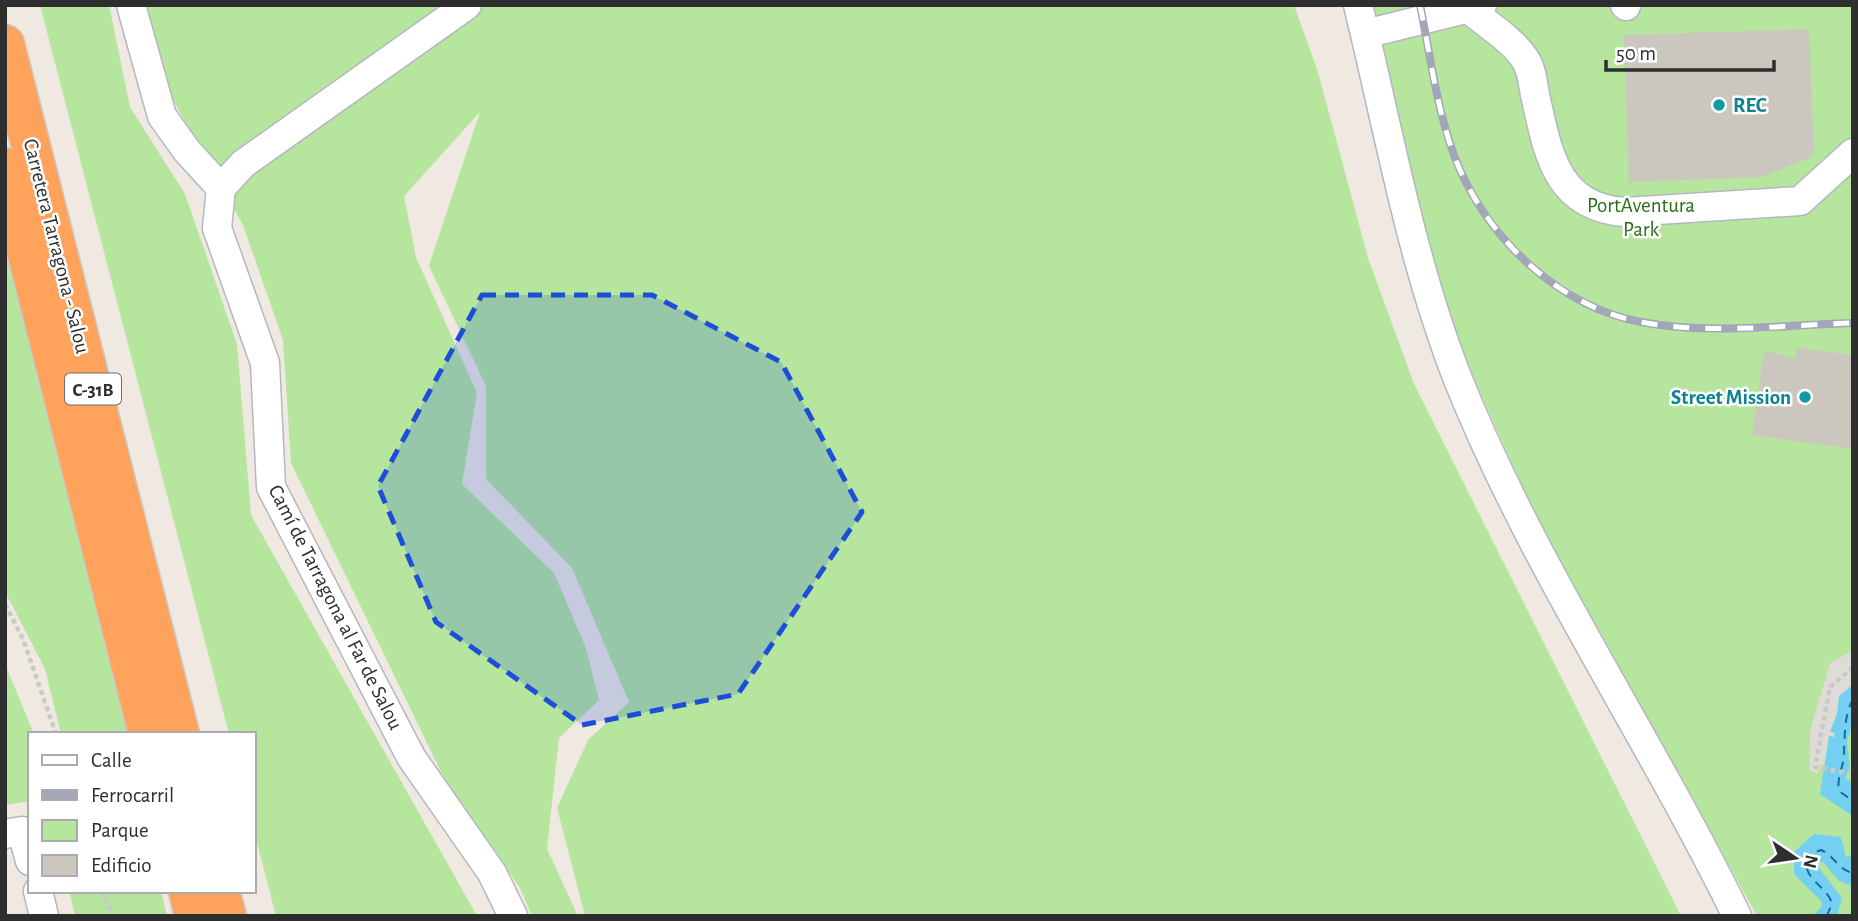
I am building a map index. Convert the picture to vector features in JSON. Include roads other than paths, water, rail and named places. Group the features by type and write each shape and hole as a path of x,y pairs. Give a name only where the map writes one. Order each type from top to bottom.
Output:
{"highway":[{"name":"Carretera Tarragona - Salou","path":"5,44 179,732"},
{"name":"Carretera Tarragona - Salou","path":"5,167 147,732"},
{"path":"188,893 194,916"},
{"path":"220,893 226,916"}],"street":[{"path":"131,5 163,116 187,151 221,188 243,164 467,5"},
{"path":"1358,5 1409,228 1458,379 1485,444 1538,548 1705,849 1737,916"},
{"path":"1365,34 1475,7 1525,58 1549,153 1556,170 1566,185 1582,200 1599,208 1625,212 1793,203 1805,197 1853,153"},
{"name":"Camí de Tarragona al Far de Salou","path":"221,188 217,228 265,363 271,487 411,757 492,873 513,916"},
{"path":"14,832 28,857"},
{"path":"38,893 44,916"}],"water":[{"path":"1853,685 1853,722 1847,742 1850,768 1845,778 1853,783 1853,825 1851,815 1820,794 1829,736 1834,737 1835,733 1830,732 1837,714 1839,696"},
{"path":"1814,834 1841,837 1846,857 1853,856 1853,886 1839,881 1823,862 1818,863 1842,898 1837,916 1812,916 1821,908 1822,902 1794,874 1794,852"}],"railway":[{"path":"1420,5 1446,131 1460,170 1491,222 1533,268 1557,287 1612,314 1667,326 1720,329 1853,323"}],"place":[{"name":"REC","path":"1719,105"},
{"name":"Street Mission","path":"1805,397"}],"park label":[{"name":"PortAventura Park","path":"1641,217"}]}
